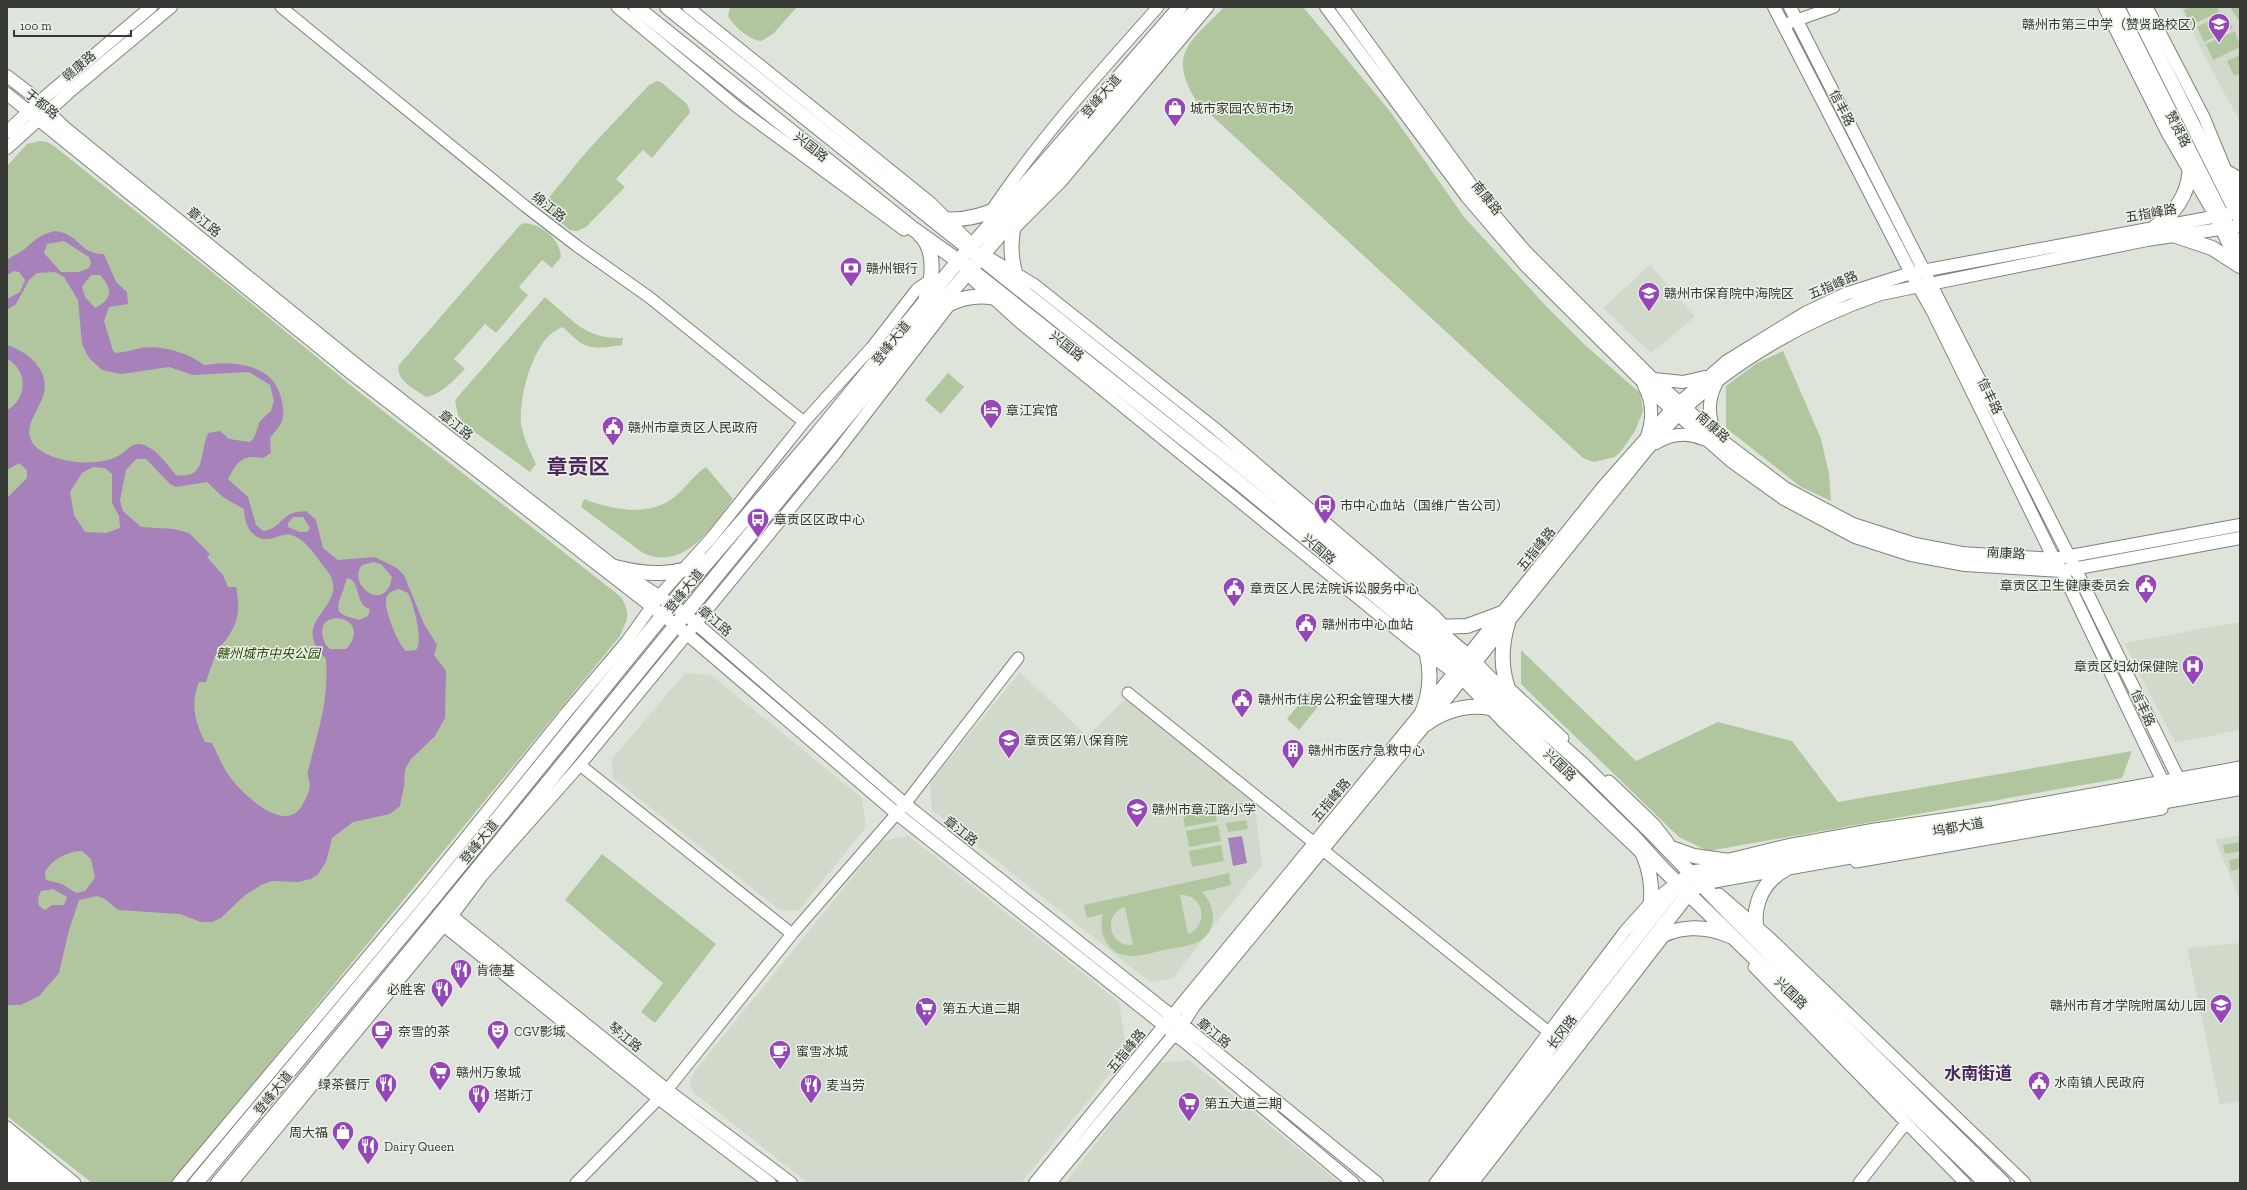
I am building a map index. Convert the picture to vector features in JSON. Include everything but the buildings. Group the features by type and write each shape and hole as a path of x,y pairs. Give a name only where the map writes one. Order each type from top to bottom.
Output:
{"highway":[{"path":"7,1135 60,1183"},
{"path":"7,1152 44,1183"},
{"path":"7,1169 24,1183"}],"main road":[{"name":"赣康路","path":"7,148 12,136 151,7"},
{"name":"赣康路","path":"38,111 171,7"},
{"name":"兴国路","path":"636,7 912,228 955,262 1012,303 1467,665 1632,834 1682,891 1737,940 1986,1183"},
{"name":"兴国路","path":"667,7 931,218 970,245 1022,291 1251,474 1426,631"},
{"name":"登峰大道","path":"218,1183 444,918 669,620 673,605 712,556 813,439 955,262 1180,7"},
{"name":"登峰大道","path":"196,1183 669,620 684,614 935,312 1014,224 1133,81 1199,7"},
{"name":"南康路","path":"1326,7 1467,197 1526,266 1713,440 1731,461 1784,499 1855,537 1911,554 1965,565 2062,571 2240,538"},
{"name":"南康路","path":"1342,7 1485,204 1530,257 1647,380"},
{"name":"信丰路","path":"1774,7 1911,273 1933,312 2054,559 2062,571 2176,790"},
{"name":"信丰路","path":"1790,7 1925,270 2075,568 2176,790"},
{"name":"赞贤路","path":"2116,7 2225,223 2239,263"},
{"name":"赞贤路","path":"2134,7 2212,163 2239,212"},
{"name":"章江路","path":"7,76 38,111 65,128 358,366 615,567 660,595 696,623 905,804 1172,1016 1178,1029 1353,1183"},
{"name":"于都路","path":"7,94 38,111 59,136"},
{"path":"12,136 36,132 48,132 59,136"},
{"name":"章江路","path":"59,136 351,373 687,634 896,813 1164,1026 1178,1029 1377,1183"},
{"path":"2156,226 2169,216 2179,204 2186,189 2190,172 2188,150"},
{"path":"2212,163 2240,180"},
{"path":"931,218 947,220 967,219 991,212 1012,199"},
{"name":"五指峰路","path":"1050,1183 1178,1029 1194,1006 1324,849 1424,718 1505,618 1603,487 1647,444 1679,409 1714,379 1806,326 1851,304 1918,285 2176,236 2225,223 2239,212"},
{"name":"五指峰路","path":"1714,379 1726,361 1766,336 1824,303 1873,284 1925,270 2156,226 2225,223"},
{"path":"1014,224 1012,257 1015,274 1022,291"},
{"path":"912,228 922,238 926,245 931,264 931,280 920,307"},
{"path":"2176,236 2212,248 2239,263"},
{"path":"935,312 952,302 970,297 992,297 1012,303"},
{"path":"1714,379 1710,410 1713,440 1690,435 1677,435 1647,444 1652,414 1647,380 1683,382 1714,379"},
{"name":"南康路","path":"1713,440 1784,488 1853,524 1915,544 1962,553 2054,559 2240,525"},
{"path":"615,567 658,573 683,570 712,556"},
{"path":"1505,618 1502,660 1511,709 1473,706 1424,718 1430,670 1427,653 1426,631 1476,624 1505,618"},
{"name":"兴国路","path":"1511,709 1582,764 1698,878 1766,949 2003,1183"},
{"name":"五指峰路","path":"1035,1183 1314,842 1424,718"},
{"name":"坞都大道","path":"1698,878 1792,867 2240,778"},
{"name":"坞都大道","path":"1698,878 1775,858 2176,790 2240,788"},
{"path":"1632,834 1643,855 1651,881 1651,901 1649,904 1650,910 1644,928"},
{"path":"1653,834 1668,848 1694,856 1724,860 1748,861 1775,858"},
{"path":"1766,949 1757,927 1756,914 1759,899 1767,885 1776,875 1792,867"},
{"path":"1682,891 1698,878"},
{"name":"长冈路","path":"1450,1183 1558,1038 1644,928 1682,891"},
{"name":"长冈路","path":"1462,1183 1648,945 1682,891"},
{"name":"琴江路","path":"444,918 663,1094 770,1183"},
{"path":"1648,945 1666,934 1691,928 1716,931 1737,940"},
{"name":"琴江路","path":"663,1094 791,1183"},
{"path":"7,1143 56,1183"}],"street":[{"name":"绵江路","path":"281,7 525,206 577,246 650,297 804,422"},
{"path":"178,1183 425,888 566,713 626,642 660,595 712,537 804,422 872,347 918,289 955,262 926,245 737,107 617,7"},
{"path":"688,7 930,202 970,245 1022,167 1111,59 1158,7"},
{"path":"1014,224 1061,182 1208,7"},
{"path":"1783,26 1834,7"},
{"path":"2104,7 2167,133 2190,172 2225,223"},
{"path":"2147,7 2204,116 2226,172 2239,212"},
{"path":"984,257 1034,284 1216,429 1446,628 1489,708 1682,891 1716,931 1750,963 1964,1183"},
{"path":"232,1183 444,918 580,765 835,454 952,302 970,273 992,297 1018,321 1427,653 1467,665 1507,686 1654,824 1698,878 1757,927 2025,1183"},
{"path":"576,1183 663,1094 792,934 905,804 1018,658"},
{"path":"1128,693 1324,849 1550,1033"},
{"path":"580,765 792,934"},
{"path":"1698,878 1724,860 1801,842 2176,790 2240,767"},
{"path":"1698,878 1776,875 2002,838 2240,794"},
{"path":"1435,1183 1550,1033 1625,931 1649,904 1682,891"},
{"path":"1473,1183 1666,934 1682,891"},
{"path":"1859,1183 1906,1123"},
{"path":"7,1127 74,1183"}],"shaded area":[{"name":"赣州市第三中学（赞贤路校区）","path":"2180,7 2240,7 2240,121 2218,82"},
{"path":"55,231 71,236 91,252 104,254 116,282 127,292 128,304 109,307 104,321 113,351 116,353 126,352 149,347 174,351 191,357 204,365 239,364 261,371 277,386 281,398 283,417 279,427 270,438 271,453 263,458 245,458 237,464 228,479 248,497 256,525 263,531 273,528 289,515 296,512 306,511 316,520 323,548 338,560 375,557 397,568 404,575 424,624 437,645 434,655 446,671 445,718 435,736 410,760 405,770 404,786 400,806 390,814 353,822 332,838 326,862 318,874 311,879 298,882 272,881 261,885 244,896 221,918 212,922 201,922 180,914 118,910 105,899 97,896 79,900 69,930 59,973 39,996 21,1005 7,1005 7,498 27,478 27,470 19,463 7,470 7,410 19,399 23,384 19,370 7,359 7,345 31,358 42,372 45,389 29,428 31,440 42,452 63,460 74,462 97,462 107,460 120,455 130,447 138,444 156,452 176,475 186,475 193,473 197,469 208,433 220,431 229,439 250,442 254,438 260,421 271,411 274,401 270,385 249,372 193,375 169,367 121,374 102,370 89,358 82,344 78,300 64,277 55,272 37,273 29,280 16,304 7,310 7,299 20,292 25,280 19,272 14,271 7,275 7,260 24,250 39,237","holes":["64,241 89,257 91,263 89,268 79,272 61,272 44,253 47,244","91,275 100,275 109,289 108,297 101,305 95,308 85,297 82,287","136,459 146,459 170,484 176,487 207,482 224,498 244,509 248,528 259,538 268,539 286,534 299,538 315,554 333,581 333,592 316,622 313,633 315,645 326,659 326,689 322,716 308,771 310,786 306,799 298,811 289,815 280,815 269,812 249,797 227,773 212,743 205,742 196,720 194,705 196,690 199,682 206,682 212,663 219,649 235,625 238,612 236,587 228,587 223,575 207,557 210,554 189,533 174,529 141,527 123,511 120,500 126,470","93,467 105,468 112,474 112,503 119,516 120,528 106,533 85,532 74,515 70,492 82,473","293,517 303,517 310,528 307,532 300,532 288,527 288,523","374,562 381,564 392,577 388,588 383,594 376,595 369,593 363,588 359,581 358,573 362,565","348,578 355,584 362,603 365,607 370,609 368,616 359,620 342,614 338,609","399,589 408,593 415,613 418,630 419,638 416,650 406,651 399,642 393,628 386,606 386,598 392,591","336,618 343,619 348,621 351,625 354,634 353,639 346,649 330,649 327,647 322,631 324,624 329,620","82,851 91,859 95,878 85,891 76,893 62,884 46,880 45,872 48,867 66,854","53,889 67,897 64,905 52,905 45,910 39,906 38,898 41,891"]},
{"name":"赣州市保育院中海院区","path":"1650,265 1695,317 1651,353 1603,308"},
{"name":"章贡区妇幼保健院","path":"2240,622 2240,730 2175,743 2124,643"},
{"name":"赣州市章江路小学","path":"1020,672 1087,736 1126,699 1254,800 1262,865 1172,979 1150,982 932,810 930,783"},
{"path":"685,673 711,675 862,798 866,827 799,910 781,911 613,778 612,759"},
{"path":"2240,835 2240,900 2215,839"},
{"name":"第五大道二期","path":"909,836 1119,1002 1127,1053 1021,1183 808,1183 693,1092 690,1082 695,1071 882,841"},
{"path":"1242,836 1247,863 1233,866 1228,838"},
{"name":"赣州市育才学院附属幼儿园","path":"2240,943 2240,1101 2220,1105 2187,948"},
{"name":"第五大道三期","path":"1189,1060 1340,1183 1065,1183 1158,1063"}],"green space":[{"path":"730,7 797,7 773,34 761,41 742,32 730,20 728,16"},
{"path":"1224,7 1303,7 1389,110 1464,217 1546,306 1584,344 1640,393 1643,411 1635,431 1622,450 1615,457 1594,462 1583,458 1197,102 1188,85 1184,71 1183,60 1186,49"},
{"path":"2190,7 2217,7 2219,12 2191,25 2184,10"},
{"path":"2230,7 2240,7 2240,22"},
{"path":"2225,13 2233,28 2204,42 2197,27"},
{"path":"2235,31 2240,47 2213,60 2206,44"},
{"path":"2240,55 2240,74 2234,76 2227,61"},
{"path":"657,81 661,82 687,104 690,112 652,158 643,150 616,179 625,187 586,227 577,231 570,230 548,212 545,204 547,200 587,151 649,85"},
{"name":"赣州城市中央公园","path":"39,141 47,142 54,146 246,299 359,392 621,597 627,612 626,620 620,636 171,1183 92,1183 7,1116 7,166 27,144"},
{"path":"525,223 532,224 549,234 557,244 561,257 552,268 542,260 519,287 528,295 496,333 485,324 454,359 465,369 442,390 426,397 403,380 400,376 399,365 520,225"},
{"path":"545,297 589,332 598,335 623,338 622,345 595,348 583,344 563,327 553,332 544,342 536,354 530,368 521,411 523,433 536,464 530,472 465,425 458,415 455,400"},
{"path":"1783,351 1821,439 1829,474 1831,501 1801,487 1726,428 1726,386 1757,363"},
{"path":"948,373 964,387 941,414 925,400"},
{"path":"706,467 733,499 716,522 696,544 684,552 671,557 658,557 643,553 581,507 584,499 619,509 632,510 655,507 677,495 698,473"},
{"path":"1521,650 1636,761 1718,722 1792,741 1838,802 2132,751 2122,778 1708,851 1679,837 1521,684"},
{"path":"1309,692 1321,703 1299,730 1287,719"},
{"path":"1243,803 1245,811 1224,815 1223,806"},
{"path":"1214,805 1217,821 1185,827 1182,811"},
{"path":"1246,820 1248,829 1228,832 1226,823"},
{"path":"1218,825 1221,841 1189,847 1186,831"},
{"path":"2240,842 2240,851 2225,854 2223,845"},
{"path":"1221,845 1224,861 1192,867 1189,851"},
{"path":"602,854 716,944 655,1023 641,1012 663,983 565,900"},
{"path":"2240,858 2240,869 2231,871 2229,860"},
{"path":"1229,873 1231,885 1202,892 1210,905 1213,919 1212,927 1203,939 1196,943 1149,954 1129,956 1112,950 1103,934 1103,914 1087,918 1084,905","holes":["1180,895 1188,896 1194,899 1199,905 1201,911 1199,924 1195,930 1188,934","1125,907 1133,945 1118,941 1111,929 1113,916"]}],"place":[{"name":"赣州市第三中学（赞贤路校区）","path":"2219,44"},
{"name":"城市家园农贸市场","path":"1175,128"},
{"name":"赣州银行","path":"851,288"},
{"name":"赣州市保育院中海院区","path":"1649,312"},
{"name":"章江宾馆","path":"991,430"},
{"name":"赣州市章贡区人民政府","path":"613,446"},
{"name":"市中心血站（国维广告公司）","path":"1325,524"},
{"name":"章贡区区政中心","path":"758,538"},
{"name":"章贡区卫生健康委员会","path":"2146,604"},
{"name":"章贡区人民法院诉讼服务中心","path":"1234,608"},
{"name":"赣州市中心血站","path":"1306,644"},
{"name":"章贡区妇幼保健院","path":"2193,686"},
{"name":"赣州市住房公积金管理大楼","path":"1242,718"},
{"name":"章贡区第八保育院","path":"1009,760"},
{"name":"赣州市医疗急救中心","path":"1293,770"},
{"name":"赣州市章江路小学","path":"1137,828"},
{"name":"肯德基","path":"461,990"},
{"name":"必胜客","path":"442,1008"},
{"name":"赣州市育才学院附属幼儿园","path":"2221,1024"},
{"name":"第五大道二期","path":"926,1028"},
{"name":"奈雪的茶","path":"382,1050"},
{"name":"CGV影城","path":"498,1050"},
{"name":"蜜雪冰城","path":"780,1070"},
{"name":"赣州万象城","path":"440,1092"},
{"name":"水南镇人民政府","path":"2039,1102"},
{"name":"绿茶餐厅","path":"386,1104"},
{"name":"麦当劳","path":"811,1104"},
{"name":"塔斯汀","path":"479,1114"},
{"name":"第五大道三期","path":"1189,1122"},
{"name":"周大福","path":"343,1152"},
{"name":"Dairy Queen","path":"368,1166"}],"district":[{"name":"章贡区","path":"578,466"},
{"name":"水南街道","path":"1978,1073"}]}
